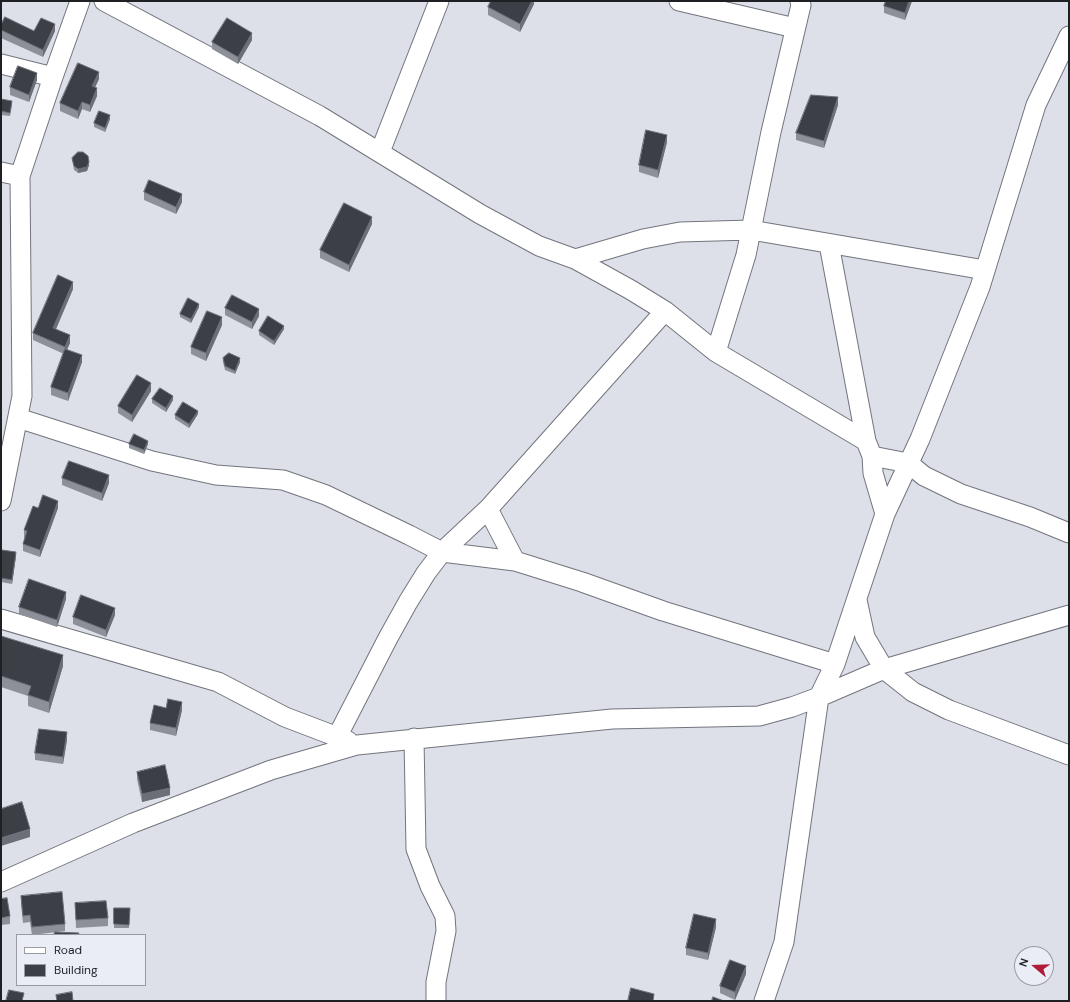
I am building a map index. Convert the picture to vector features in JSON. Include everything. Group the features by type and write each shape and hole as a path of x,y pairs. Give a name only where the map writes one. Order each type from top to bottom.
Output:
{"street":[{"path":"1,501 22,396 20,176 80,1"},
{"path":"104,1 320,116 480,214 539,246 575,259 631,290 664,311 716,352 869,449 908,463 924,476 961,494 1030,517 1069,533"},
{"path":"380,152 439,1"},
{"path":"679,1 795,28"},
{"path":"716,352 746,255 771,132 801,5 800,1"},
{"path":"764,1001 784,942 819,697 835,664 885,514 920,439 980,287 1036,105 1069,36"},
{"path":"1,64 53,77"},
{"path":"1,172 20,176"},
{"path":"575,259 644,240 680,232 751,230 985,270"},
{"path":"829,244 873,473 885,514"},
{"path":"337,737 408,602 426,573 442,552 488,509 664,311"},
{"path":"18,418 152,462 216,475 283,480 326,495 442,552 515,561 582,582 663,611 835,664"},
{"path":"488,509 515,561"},
{"path":"856,598 865,637 884,669 913,692 949,710 1069,755"},
{"path":"1,882 133,823 264,772 357,745 612,719 759,716 792,707 819,697 884,669 1069,615"},
{"path":"1,619 218,682 285,717 357,745"},
{"path":"414,738 416,849 430,886 445,916 446,931 436,982 436,1001"}],"building":[{"path":"491,1 532,1 520,24 488,7"},
{"path":"886,1 909,1 905,13 884,6"},
{"path":"5,17 34,31 41,18 55,24 43,50 1,30 1,25"},
{"path":"227,18 252,33 238,57 212,42"},
{"path":"78,63 99,72 92,86 97,88 90,105 82,102 78,111 60,103"},
{"path":"18,66 37,73 29,95 10,87"},
{"path":"811,95 838,97 824,141 796,133"},
{"path":"1,99 12,101 10,113 1,111"},
{"path":"99,111 110,115 105,128 94,123"},
{"path":"646,130 667,135 658,170 639,165"},
{"path":"78,152 83,152 88,156 89,162 87,167 78,169 74,166 72,158"},
{"path":"149,180 182,194 176,207 144,192"},
{"path":"344,203 372,217 349,265 320,250"},
{"path":"58,275 73,282 53,328 70,335 65,347 33,333"},
{"path":"232,295 259,309 252,322 225,308"},
{"path":"188,298 199,304 191,319 180,314"},
{"path":"207,311 222,317 206,353 191,347"},
{"path":"268,316 284,326 274,341 259,331"},
{"path":"65,349 82,355 68,393 51,387"},
{"path":"229,353 240,358 235,371 225,366 223,358"},
{"path":"137,375 151,383 132,415 118,406"},
{"path":"160,388 173,396 166,408 152,399"},
{"path":"183,402 198,411 189,424 175,415"},
{"path":"134,434 148,441 144,450 129,444"},
{"path":"69,461 109,475 102,493 62,478"},
{"path":"43,495 58,501 40,550 23,544 27,531 24,530 33,506 38,508"},
{"path":"2,550 16,552 12,580 1,578"},
{"path":"29,579 66,592 57,620 19,607"},
{"path":"81,595 115,608 106,630 73,617"},
{"path":"1,636 63,655 49,702 28,695 31,686 1,676"},
{"path":"168,699 182,702 176,728 150,723 154,705 166,708"},
{"path":"39,729 67,732 63,757 35,753"},
{"path":"165,765 170,788 142,794 137,772"},
{"path":"22,802 30,829 1,838 1,809"},
{"path":"62,892 65,924 32,927 30,915 23,916 21,896"},
{"path":"7,898 10,916 1,918 1,899"},
{"path":"106,901 108,918 76,920 75,903"},
{"path":"114,908 130,908 129,925 114,924"},
{"path":"694,914 716,919 708,953 686,948"},
{"path":"55,932 79,933 78,934 54,934"},
{"path":"730,960 746,966 735,992 720,986"},
{"path":"631,988 654,994 653,1001 628,1001"},
{"path":"9,990 24,993 22,1001 6,1001"},
{"path":"72,992 73,1001 57,1001 56,995"},
{"path":"713,997 724,1001 712,1001"}]}
